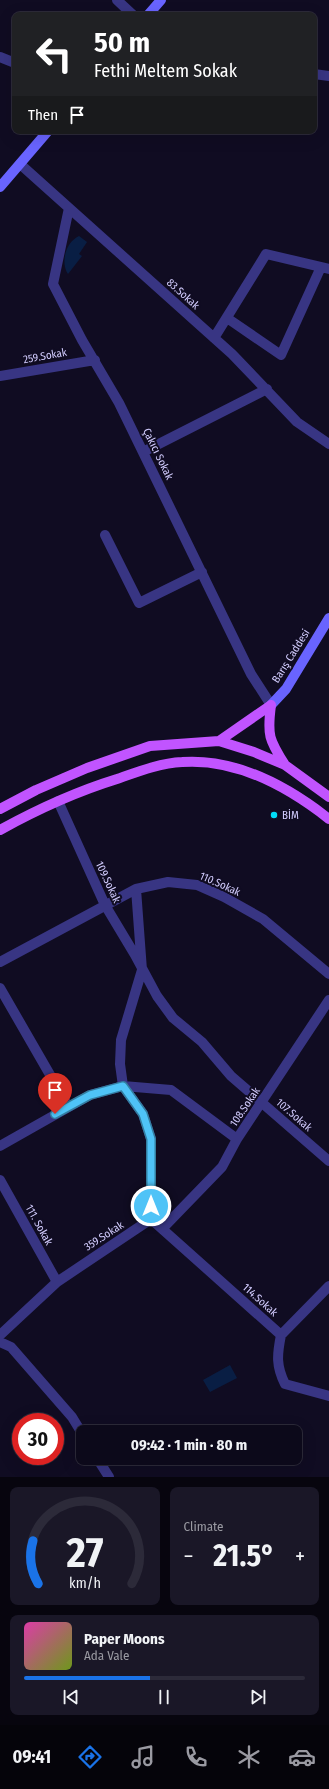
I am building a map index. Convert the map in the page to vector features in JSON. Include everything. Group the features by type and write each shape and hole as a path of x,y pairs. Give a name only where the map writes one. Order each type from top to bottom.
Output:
{"main road":[{"path":"219,741 271,706"},
{"path":"271,706 268,724 271,744 285,765"},
{"path":"0,810 36,790 87,768 150,746 219,741 254,752 285,765 329,797"},
{"path":"0,830 80,790 153,768 181,762 220,764 253,773 278,784 306,800 329,819"}],"street":[{"path":"117,0 130,12"},
{"path":"151,12 162,0"},
{"path":"0,57 12,62"},
{"path":"317,74 329,76"},
{"path":"0,187 45,134"},
{"name":"83.Sokak","path":"20,164 214,338 267,389 297,422 329,444"},
{"name":"Çakıcı Sokak","path":"69,208 53,284 82,340 119,403 251,674 271,706"},
{"path":"214,338 266,254 325,268 281,355 227,318"},
{"name":"259.Sokak","path":"0,376 95,360"},
{"path":"143,452 267,389"},
{"path":"105,535 139,604 202,572"},
{"name":"Barış Caddesi","path":"271,706 286,689 329,618"},
{"name":"109.Sokak","path":"58,801 105,905 135,955 142,970 173,1018 202,1042 231,1076 262,1103"},
{"name":"110.Sokak","path":"0,962 136,889 168,882 197,885 224,897 263,920 329,974"},
{"name":"109.Sokak","path":"123,1086 120,1064 121,1040 142,970 136,889"},
{"path":"0,988 68,1106"},
{"name":"108.Sokak","path":"123,1086 171,1090 238,1139 329,1000"},
{"path":"0,1146 68,1106 90,1095 123,1086 143,1114 151,1139 152,1219"},
{"name":"107.Sokak","path":"262,1103 329,1161"},
{"path":"162,1229 222,1167 238,1139"},
{"name":"111. Sokak","path":"0,1180 57,1282"},
{"name":"114.Sokak","path":"152,1219 281,1335"},
{"name":"359.Sokak","path":"0,1335 57,1282 152,1219"},
{"path":"329,1286 281,1335 277,1355 279,1372 285,1384 329,1396"},
{"path":"0,1342 11,1347 72,1417 77,1425"},
{"path":"101,1465 109,1477"}],"water":[{"path":"79,236 87,242 79,254 82,256 68,274 65,264 66,253 68,247 74,239"},
{"path":"230,1365 237,1378 210,1392 203,1380"}],"place":[{"name":"BİM","path":"274,815"}],"route":[{"path":"55,1114 90,1095 123,1086 143,1114 151,1139 151,1206"}]}
